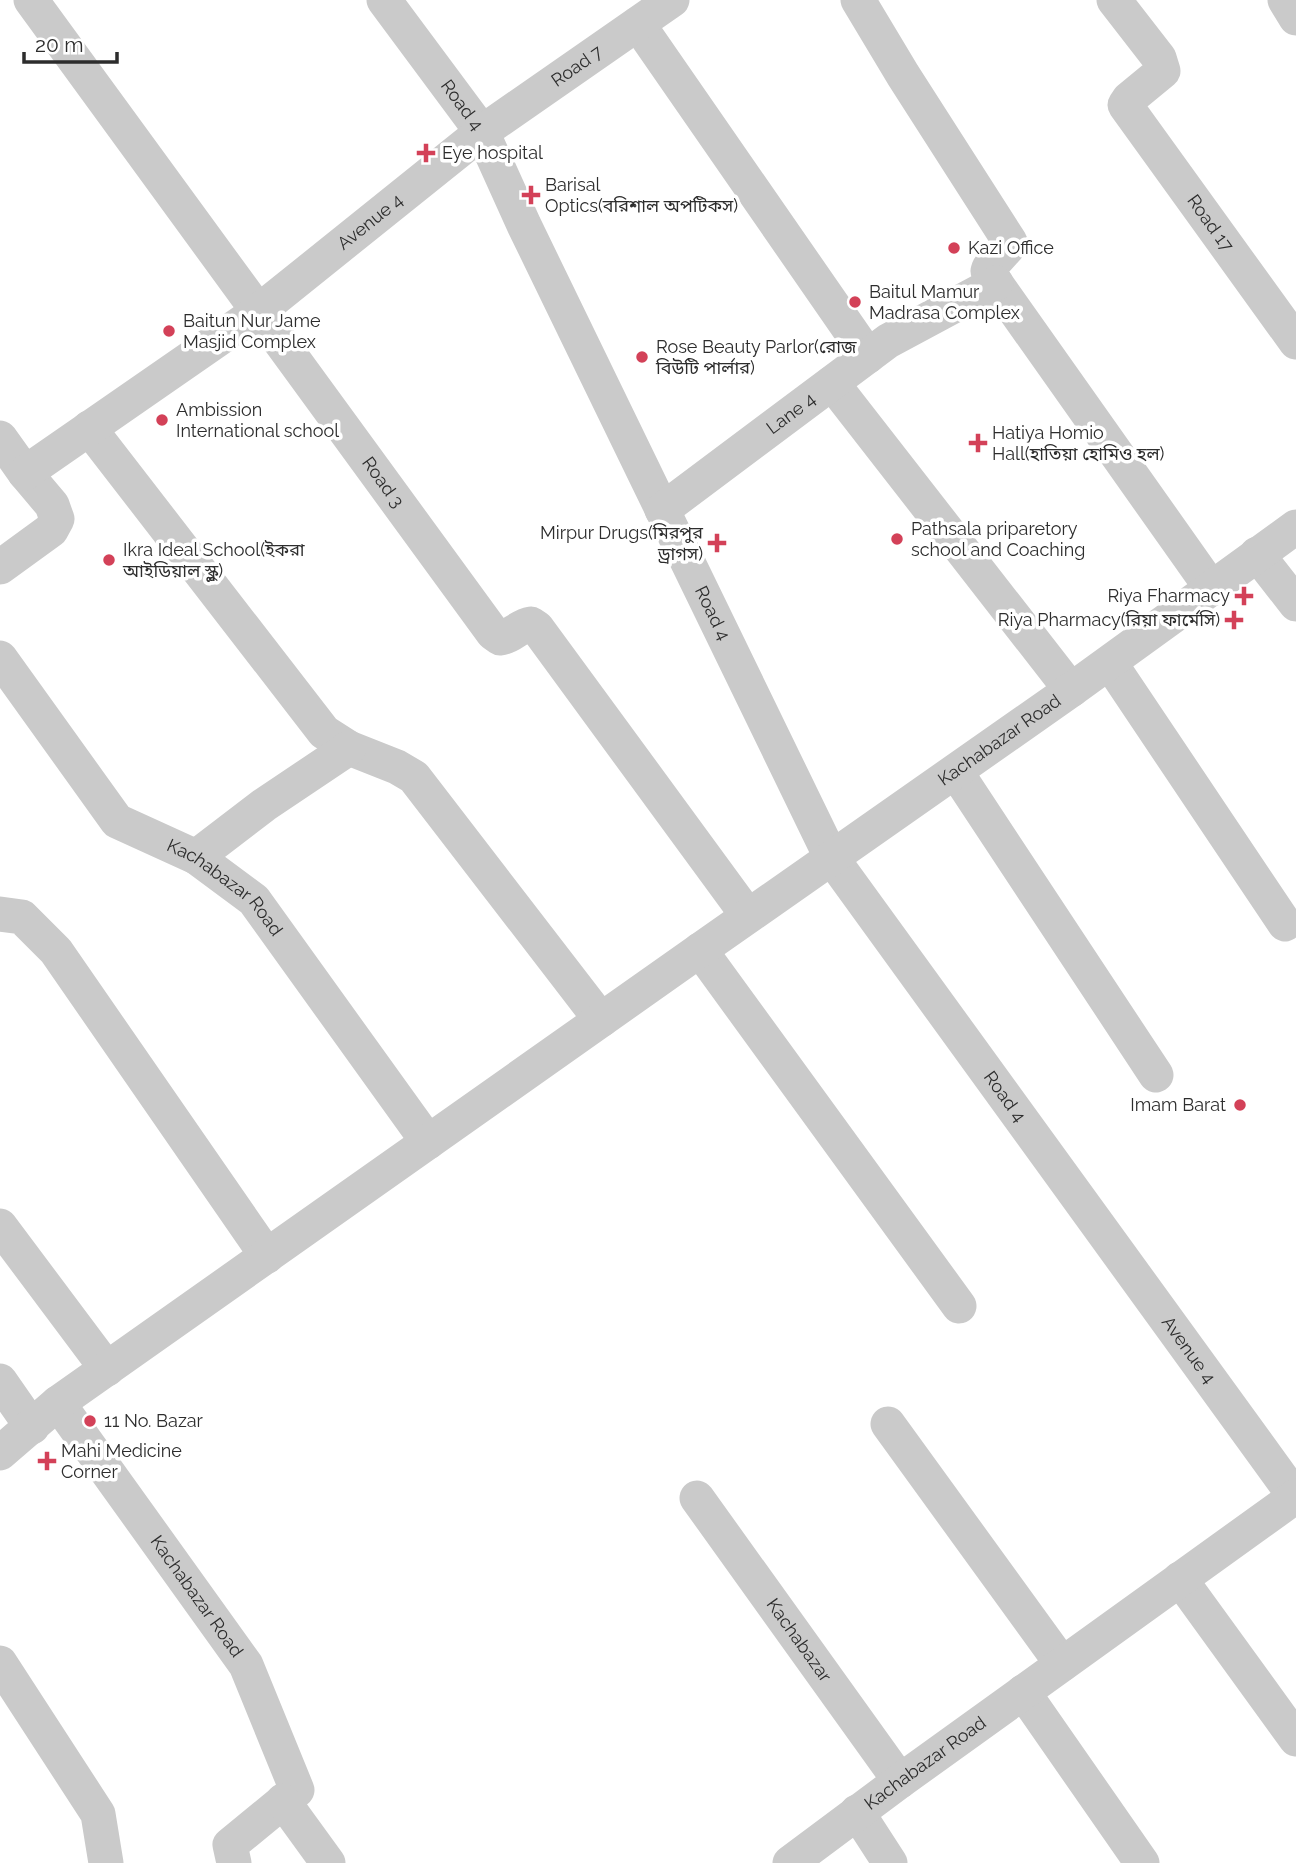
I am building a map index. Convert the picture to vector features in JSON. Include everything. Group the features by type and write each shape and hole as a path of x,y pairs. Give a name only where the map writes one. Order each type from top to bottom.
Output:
{"street":[{"name":"Road 3","path":"31,0 493,633 500,638 506,638 522,625 531,624 537,628 748,916"},
{"name":"Road 4","path":"384,0 482,132 524,225 831,858"},
{"name":"Road 7","path":"482,132 672,0"},
{"path":"858,0 1010,242 988,271 1212,589"},
{"name":"Road 17","path":"1114,0 1159,58 1163,71 1125,105 1296,342"},
{"path":"1285,0 1296,18"},
{"path":"638,24 868,356"},
{"name":"Avenue 4","path":"25,473 259,310 482,132"},
{"name":"Lane 4","path":"662,510 888,341 996,283"},
{"path":"832,383 1071,690"},
{"path":"89,428 337,740 414,777 601,1020"},
{"path":"0,438 52,505 57,519 51,530 0,567"},
{"name":"Kachabazar Road","path":"0,1453 58,1403 956,772 1296,527"},
{"path":"1257,554 1296,604"},
{"name":"Kachabazar Road","path":"0,658 117,821 196,857 254,900 428,1142"},
{"path":"1110,663 1285,924"},
{"path":"196,857 264,805 337,740"},
{"path":"956,772 1156,1075"},
{"name":"Avenue 4","path":"831,858 1296,1497"},
{"path":"0,914 22,917 56,951 267,1256"},
{"path":"700,950 959,1306"},
{"path":"0,1226 107,1369"},
{"path":"0,1381 32,1427"},
{"name":"Kachabazar Road","path":"58,1403 246,1665 297,1790 283,1801"},
{"path":"888,1424 1062,1664"},
{"name":"Kachabazar Road","path":"790,1863 1296,1497"},
{"name":"Kachabazar","path":"697,1498 900,1781"},
{"path":"1180,1579 1296,1739"},
{"path":"0,1663 98,1814 106,1863"},
{"path":"1023,1692 1142,1863"},
{"path":"234,1863 230,1845 283,1801 328,1863"},
{"path":"857,1812 890,1863"}],"place":[{"name":"Eye hospital","path":"426,153"},
{"name":"Barisal Optics(বরিশাল অপটিকস)","path":"531,195"},
{"name":"Kazi Office","path":"954,248"},
{"name":"Baitul Mamur Madrasa Complex","path":"855,302"},
{"name":"Baitun Nur Jame Masjid Complex","path":"169,331"},
{"name":"Rose Beauty Parlor(রোজ বিউটি পার্লার)","path":"642,357"},
{"name":"Ambission International school","path":"162,420"},
{"name":"Hatiya Homio Hall(হাতিয়া হোমিও হল)","path":"978,443"},
{"name":"Pathsala priparetory school and Coaching","path":"897,539"},
{"name":"Mirpur Drugs(মিরপুর ড্রাগস)","path":"717,543"},
{"name":"Ikra Ideal School(ইকরা আইডিয়াল স্কুল)","path":"109,560"},
{"name":"Riya Fharmacy","path":"1244,596"},
{"name":"Riya Pharmacy(রিয়া ফার্মেসি)","path":"1234,620"},
{"name":"Imam Barat","path":"1240,1105"},
{"name":"11 No. Bazar","path":"90,1421"},
{"name":"Mahi Medicine Corner","path":"47,1461"}]}
